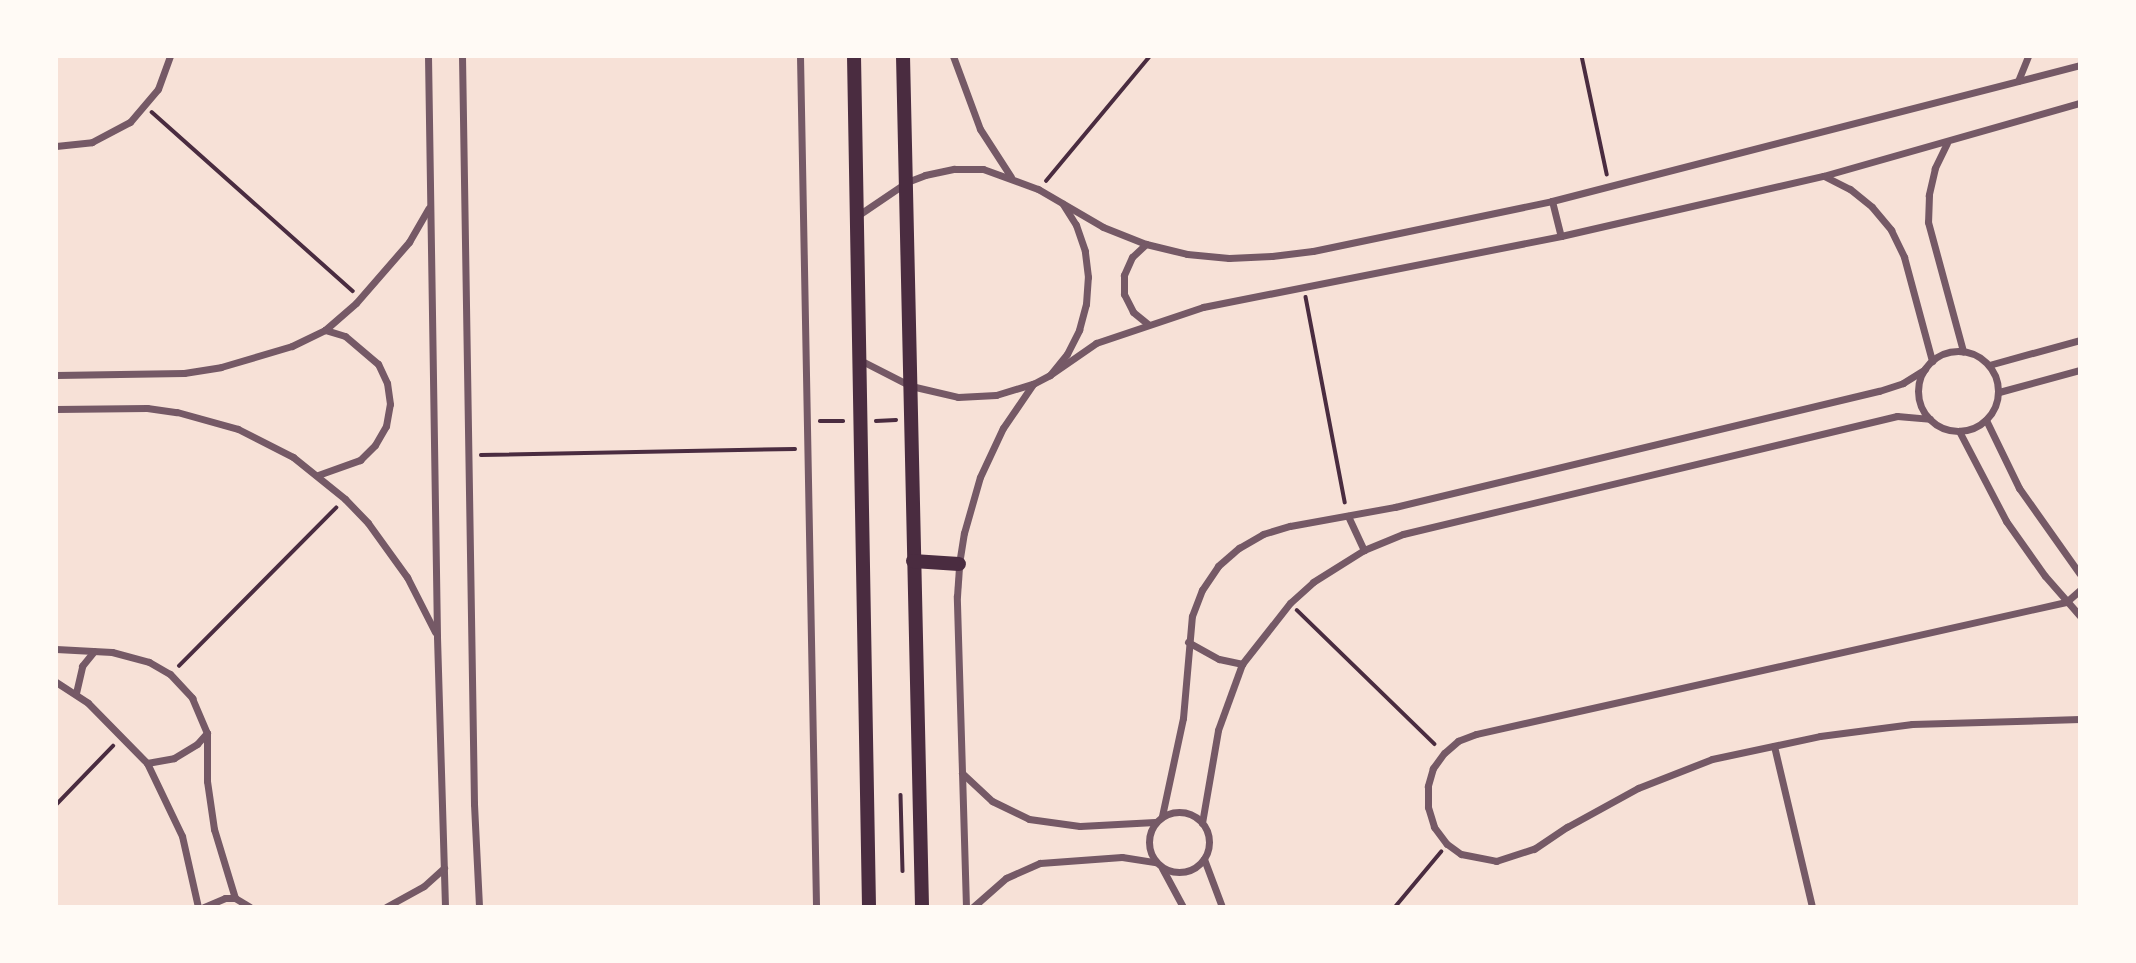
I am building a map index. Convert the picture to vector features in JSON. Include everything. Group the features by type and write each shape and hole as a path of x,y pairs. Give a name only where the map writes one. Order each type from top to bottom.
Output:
{"main road":[{"path":"854,56 869,907"},
{"path":"904,56 922,907"},
{"path":"913,561 959,564"}],"street":[{"path":"56,146 92,142 111,133 145,106 158,89 170,56"},
{"path":"428,56 437,637 446,907"},
{"path":"462,56 479,907"},
{"path":"800,56 816,907"},
{"path":"953,56 980,129 1012,178"},
{"path":"2018,81 2028,56"},
{"path":"856,217 907,182 954,169 983,169 1038,189 1103,227 1146,244 1187,254 1229,258 1313,251 1552,201 2080,65"},
{"path":"858,359 911,386 939,395 996,395 1033,384 1050,375 1096,342 1203,307 1561,236 1823,176 1947,143 2080,103"},
{"path":"1947,143 1935,168 1929,195 1928,222 1933,250 1963,351"},
{"path":"1823,176 1850,189 1872,207 1891,230 1904,257 1932,361"},
{"path":"1552,201 1561,236"},
{"path":"1050,375 1067,354 1079,330 1087,304 1085,251 1076,225 1062,202"},
{"path":"56,375 184,373 221,367 257,358 325,330 356,303 409,242 430,207"},
{"path":"1146,244 1132,257 1124,275 1124,294 1133,312 1148,324"},
{"path":"318,475 360,460 375,445 386,426 390,404 387,383 378,364 363,348 345,336 325,330"},
{"path":"1989,365 2080,340"},
{"path":"1183,907 1148,842 1158,819 1183,718 1192,616 1202,590 1218,566 1239,548 1272,531 1348,516 1879,391 1903,383 1932,361 1952,351 1973,353 1989,365 1999,392 1995,407 1986,420 1969,430 1948,430 1930,419 1897,415 1403,534 1364,550 1321,576 1290,603 1242,664 1218,730 1202,823"},
{"path":"1924,369 1918,390 1919,401 1930,419"},
{"path":"1999,392 2080,370"},
{"path":"966,907 957,596 959,564 964,533 980,477 1003,428 1033,384"},
{"path":"56,409 147,408 208,419 266,441 318,475 345,499 401,568 437,637"},
{"path":"1986,420 2025,499 2080,574"},
{"path":"1959,431 2006,521 2066,602 2080,616"},
{"path":"1348,516 1364,550"},
{"path":"2080,590 2066,602 1476,734 1458,741 1444,753 1433,768 1428,786 1428,807 1434,827 1447,844 1461,854 1478,860 1516,857 1534,849 1602,806 1675,772 1712,759 1774,746 1912,724 2080,719"},
{"path":"1188,642 1219,659 1242,664"},
{"path":"56,649 94,650 131,656 170,674 192,698 206,733 207,781 214,829 235,898"},
{"path":"76,693 82,666 94,650"},
{"path":"56,682 76,693 147,763 182,836 198,907"},
{"path":"147,763 174,758 197,744 206,733"},
{"path":"1774,746 1812,907"},
{"path":"962,772 992,801 1029,819 1080,826 1158,819 1179,811 1196,817 1208,837 1204,859 1222,907"},
{"path":"973,907 1006,878 1040,863 1122,857 1159,864 1180,872 1189,870 1204,859"},
{"path":"386,907 424,886 444,868"},
{"path":"204,907 214,900 235,898 250,907"}],"path":[{"path":"1038,189 1150,56"},
{"path":"1582,56 1609,187"},
{"path":"145,106 346,281 356,303"},
{"path":"1304,288 1348,516"},
{"path":"876,410 876,434"},
{"path":"897,410 897,421"},
{"path":"468,455 807,449"},
{"path":"170,674 345,499"},
{"path":"1290,603 1444,753"},
{"path":"56,805 122,736"},
{"path":"901,782 903,879"},
{"path":"1395,907 1447,844"}]}
